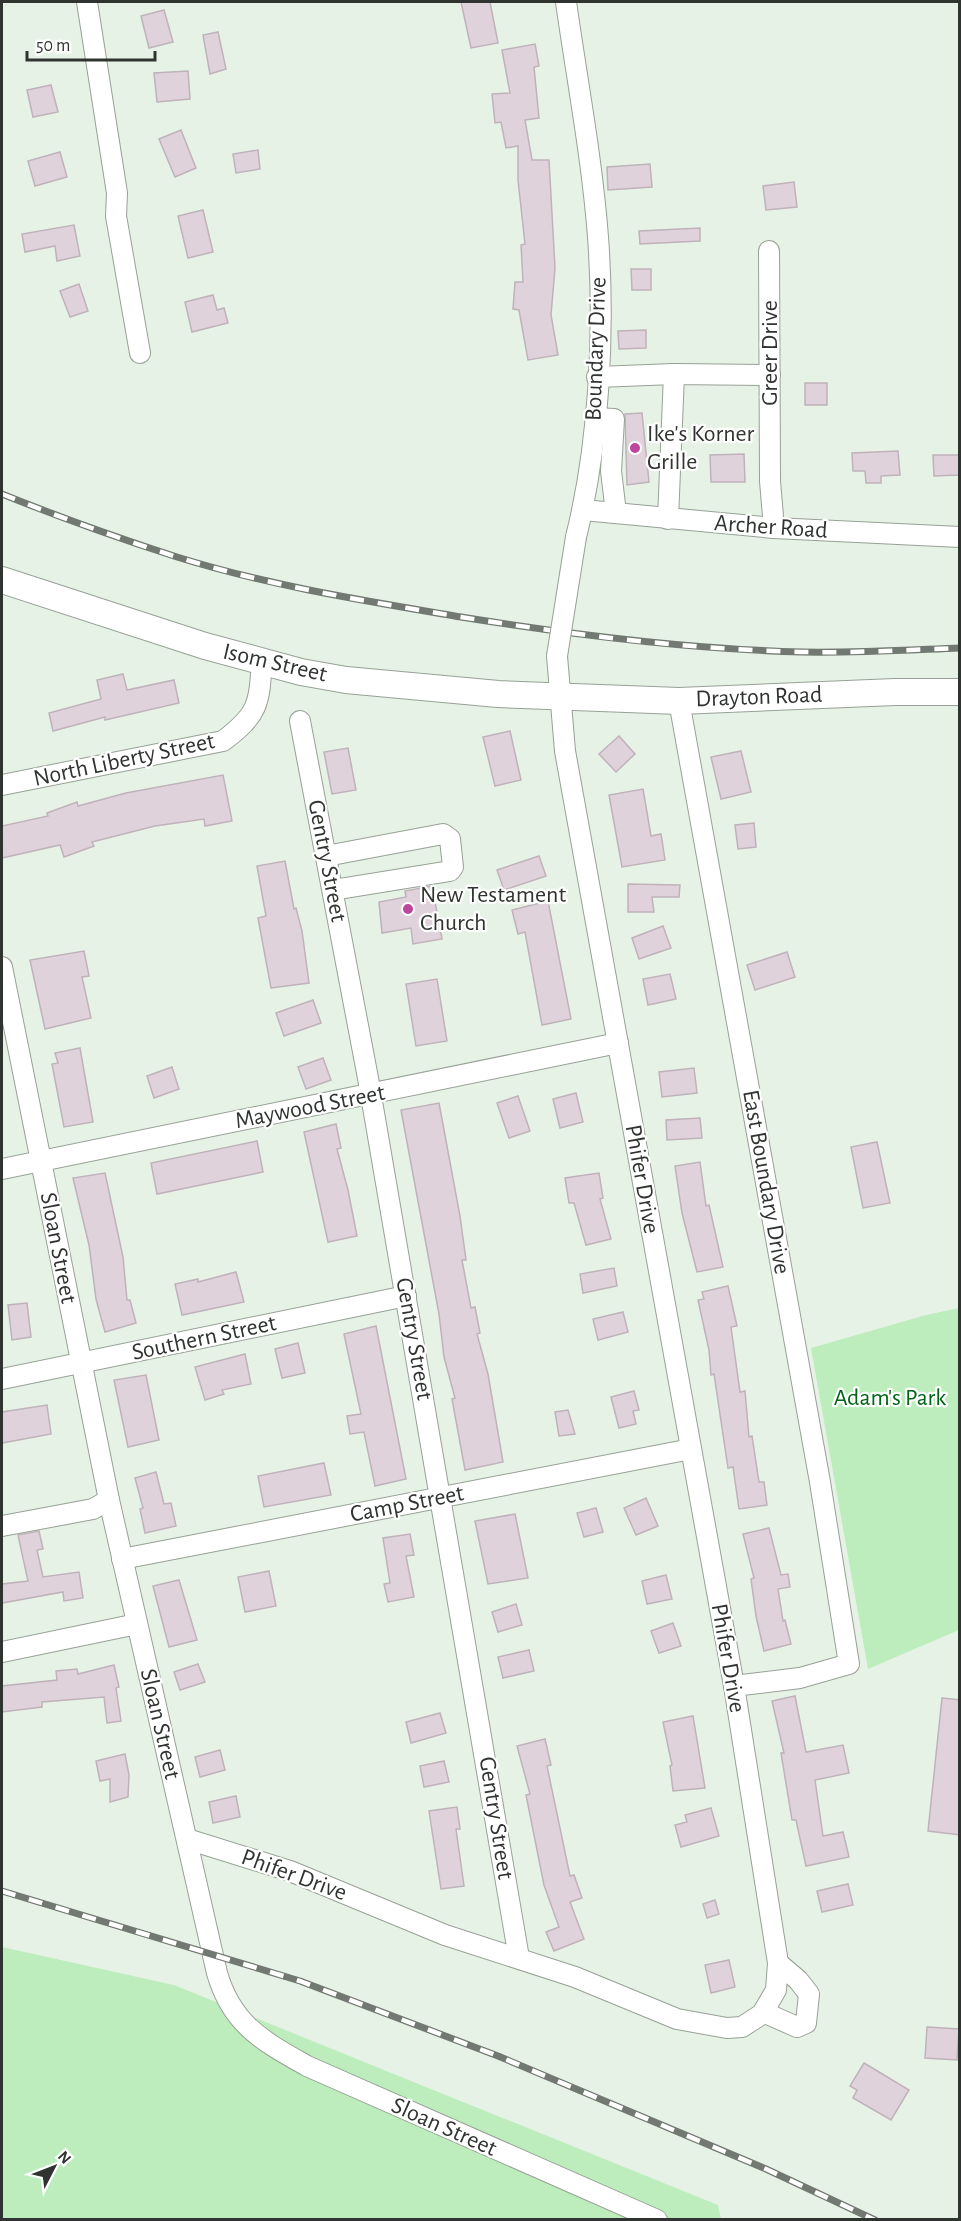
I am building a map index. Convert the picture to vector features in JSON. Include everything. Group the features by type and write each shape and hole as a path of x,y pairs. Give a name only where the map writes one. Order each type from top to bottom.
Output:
{"main road":[{"name":"Isom Street","path":"2,580 117,620 262,661 346,680 498,694 559,695"},
{"name":"Drayton Road","path":"559,695 679,701 895,692 960,692"}],"street":[{"path":"87,2 117,193 116,216 140,353"},
{"name":"Boundary Drive","path":"559,695 557,656 576,537 583,510 595,418 599,328 598,239 566,2"},
{"name":"Greer Drive","path":"769,250 770,481 774,528"},
{"path":"668,519 674,374"},
{"path":"597,377 674,374 770,375"},
{"path":"595,418 614,419 611,471 616,513"},
{"name":"Archer Road","path":"583,510 774,528 960,537"},
{"name":"North Liberty Street","path":"2,785 223,741 245,725 260,700 262,661"},
{"name":"Phifer Drive","path":"186,1839 290,1870 445,1935 575,1977 653,2011 702,2024 734,2028 749,2024 764,2012 776,1990 778,1963 734,1686 566,751 559,695"},
{"name":"East Boundary Drive","path":"679,701 820,1482 849,1664 800,1678 734,1686"},
{"name":"Gentry Street","path":"300,722 371,1095 519,1958"},
{"path":"326,856 443,834 450,839 453,867 450,871 333,890"},
{"name":"Sloan Street","path":"2,967 109,1500 223,1992 232,2009 259,2037 308,2066 657,2220"},
{"name":"Maywood Street","path":"2,1169 618,1043"},
{"name":"Southern Street","path":"2,1379 406,1296"},
{"name":"Camp Street","path":"122,1559 691,1449"},
{"path":"2,1526 93,1509 109,1500"},
{"path":"2,1652 137,1624"},
{"path":"764,2012 797,2027 806,2023 809,1994 798,1980 778,1963"}],"green space":[{"name":"Adam's Park","path":"959,1308 959,1630 868,1669 811,1348 926,1315"},
{"path":"2,1947 174,1985 718,2205 721,2219 2,2220"}],"building":[{"path":"461,2 490,2 498,43 471,48"},
{"path":"164,10 173,42 149,48 141,16"},
{"path":"218,32 226,69 210,74 203,35"},
{"path":"535,44 539,66 534,67 539,118 525,120 532,160 549,160 555,268 551,315 558,355 528,360 519,310 513,309 515,282 523,282 521,245 525,244 518,180 518,146 506,148 501,122 495,123 492,94 510,93 502,50"},
{"path":"188,71 190,99 157,102 154,73"},
{"path":"51,85 58,112 33,117 27,90"},
{"path":"181,130 196,168 175,177 159,139"},
{"path":"258,150 260,169 236,173 233,154"},
{"path":"60,152 67,177 35,186 28,161"},
{"path":"650,164 652,187 608,190 607,167"},
{"path":"794,182 797,207 766,210 763,186"},
{"path":"203,210 213,252 188,258 178,216"},
{"path":"74,225 80,256 57,261 55,246 25,252 22,234"},
{"path":"700,228 700,241 640,244 639,231"},
{"path":"631,269 651,269 651,290 632,290"},
{"path":"79,284 88,311 70,317 60,291"},
{"path":"213,295 217,310 224,308 228,323 192,332 185,302"},
{"path":"646,330 646,348 619,349 618,331"},
{"path":"805,383 827,383 827,405 805,405"},
{"name":"Ike's Korner Grille","path":"642,413 649,482 627,485 625,414"},
{"path":"898,451 900,475 881,476 881,483 866,483 865,471 853,471 852,453"},
{"path":"744,454 745,482 711,482 710,455"},
{"path":"933,455 960,455 960,475 934,476"},
{"path":"123,674 127,690 174,680 179,703 105,720 105,717 53,731 49,713 101,699 97,680"},
{"path":"510,731 521,780 495,786 483,737"},
{"path":"619,736 635,754 616,772 599,754"},
{"path":"348,748 356,790 332,794 324,752"},
{"path":"741,751 751,792 721,799 711,757"},
{"path":"223,775 232,821 205,826 204,819 155,826 92,842 94,846 64,857 60,845 2,858 2,826 48,816 47,813 77,802 78,806 126,793"},
{"path":"643,789 651,836 661,834 665,860 622,867 609,795"},
{"path":"754,823 756,847 738,849 735,825"},
{"path":"539,856 546,876 504,890 497,870"},
{"path":"285,861 294,909 296,908 302,931 309,983 271,988 258,918 266,916 257,866"},
{"path":"628,884 680,885 679,897 652,897 654,912 628,912"},
{"name":"New Testament Church","path":"432,886 442,939 413,944 411,928 382,933 379,902 406,897 405,891"},
{"path":"548,901 571,1019 542,1025 525,932 518,934 512,910"},
{"path":"663,926 671,948 639,959 632,938"},
{"path":"84,951 89,976 82,977 91,1018 45,1029 30,960"},
{"path":"787,952 795,977 755,990 747,965"},
{"path":"670,974 676,999 648,1005 643,979"},
{"path":"437,979 447,1041 416,1046 406,984"},
{"path":"313,1000 321,1023 284,1036 276,1013"},
{"path":"80,1048 93,1122 64,1127 52,1064 58,1063 55,1053"},
{"path":"323,1058 331,1080 306,1089 298,1067"},
{"path":"172,1067 179,1089 154,1098 147,1076"},
{"path":"694,1068 697,1093 662,1097 659,1072"},
{"path":"576,1093 583,1122 560,1128 553,1099"},
{"path":"518,1096 530,1131 509,1138 497,1103"},
{"path":"439,1103 460,1216 466,1260 462,1260 471,1308 475,1307 480,1333 477,1334 488,1374 503,1462 465,1470 452,1399 455,1398 444,1357 439,1314 401,1110"},
{"path":"700,1118 702,1138 667,1140 666,1120"},
{"path":"336,1124 341,1148 337,1149 357,1236 328,1242 304,1132"},
{"path":"257,1141 263,1172 157,1194 151,1163"},
{"path":"877,1142 890,1203 863,1208 851,1147"},
{"path":"700,1162 706,1206 709,1205 723,1267 697,1272 682,1213 675,1166"},
{"path":"105,1173 123,1257 127,1300 130,1300 136,1323 105,1332 96,1299 89,1245 73,1178"},
{"path":"599,1173 603,1198 600,1199 611,1239 586,1245 574,1203 569,1203 565,1178"},
{"path":"614,1268 617,1286 583,1293 580,1274"},
{"path":"236,1272 244,1302 182,1315 175,1284 198,1279 198,1282"},
{"path":"728,1286 737,1326 731,1327 740,1392 745,1391 749,1437 752,1436 759,1482 764,1482 767,1505 739,1509 733,1467 728,1468 714,1374 711,1375 709,1350 698,1300 704,1299 702,1292"},
{"path":"27,1303 31,1337 12,1340 8,1305"},
{"path":"623,1312 628,1332 598,1340 593,1319"},
{"path":"376,1326 406,1479 375,1486 364,1432 350,1434 347,1416 361,1414 344,1334"},
{"path":"298,1343 305,1373 282,1378 275,1349"},
{"path":"245,1354 251,1384 222,1390 224,1394 205,1400 195,1367"},
{"path":"146,1375 159,1440 128,1447 114,1380"},
{"path":"634,1391 639,1410 633,1411 636,1424 619,1428 611,1397"},
{"path":"47,1405 51,1434 2,1443 2,1412"},
{"path":"568,1410 575,1434 559,1436 555,1412"},
{"path":"324,1463 331,1495 264,1507 258,1476"},
{"path":"156,1472 164,1504 171,1503 176,1526 145,1533 140,1509 143,1508 135,1478"},
{"path":"646,1498 658,1526 636,1535 624,1508"},
{"path":"596,1508 603,1532 584,1537 577,1513"},
{"path":"515,1514 528,1578 488,1584 475,1521"},
{"path":"769,1528 781,1575 788,1574 790,1587 778,1589 783,1621 785,1620 791,1644 764,1651 756,1616 751,1579 754,1578 743,1534"},
{"path":"39,1531 43,1549 37,1550 43,1577 79,1572 83,1598 64,1601 63,1592 2,1603 2,1584 28,1581 18,1535"},
{"path":"410,1534 414,1555 406,1556 414,1597 388,1602 384,1584 390,1583 383,1538"},
{"path":"269,1571 276,1606 245,1612 238,1577"},
{"path":"666,1575 672,1599 647,1604 642,1581"},
{"path":"179,1580 197,1640 169,1647 153,1586"},
{"path":"516,1604 522,1625 498,1632 492,1612"},
{"path":"673,1623 681,1646 659,1653 651,1631"},
{"path":"529,1650 534,1671 503,1678 498,1657"},
{"path":"198,1664 205,1682 180,1690 174,1672"},
{"path":"114,1665 119,1687 116,1688 121,1721 107,1723 104,1697 42,1702 42,1707 2,1712 2,1686 57,1680 56,1671 77,1669 78,1674"},
{"path":"795,1696 806,1752 843,1745 849,1773 815,1780 823,1836 843,1832 849,1857 806,1866 796,1820 792,1820 781,1753 784,1753 772,1701"},
{"path":"942,1698 960,1700 960,1835 928,1831"},
{"path":"440,1713 446,1733 411,1743 406,1722"},
{"path":"693,1716 705,1788 673,1791 670,1766 672,1765 663,1722"},
{"path":"545,1739 551,1765 547,1766 570,1876 574,1875 582,1898 570,1902 584,1939 554,1951 546,1932 559,1927 544,1885 526,1795 530,1794 517,1746"},
{"path":"220,1750 225,1770 200,1777 195,1757"},
{"path":"125,1754 129,1775 128,1797 110,1802 110,1779 100,1781 96,1761"},
{"path":"444,1761 449,1782 424,1787 420,1766"},
{"path":"236,1796 240,1817 213,1823 209,1802"},
{"path":"457,1807 460,1829 456,1829 464,1886 441,1889 429,1811"},
{"path":"711,1808 719,1836 681,1847 675,1825 687,1822 685,1815"},
{"path":"848,1884 853,1905 822,1912 817,1891"},
{"path":"715,1900 719,1914 707,1918 703,1904"},
{"path":"729,1960 735,1987 711,1993 705,1965"},
{"path":"927,2027 959,2029 957,2060 925,2058"},
{"path":"864,2063 909,2090 891,2120 853,2098 857,2090 850,2086"}],"railway":[{"path":"2,494 111,535 212,567 318,592 461,617 546,630 716,648 822,652 960,648"},
{"path":"2,1891 300,1981 498,2056 766,2169 875,2220"}],"place":[{"name":"Ike's Korner Grille","path":"635,448"},
{"name":"New Testament Church","path":"408,909"}]}
